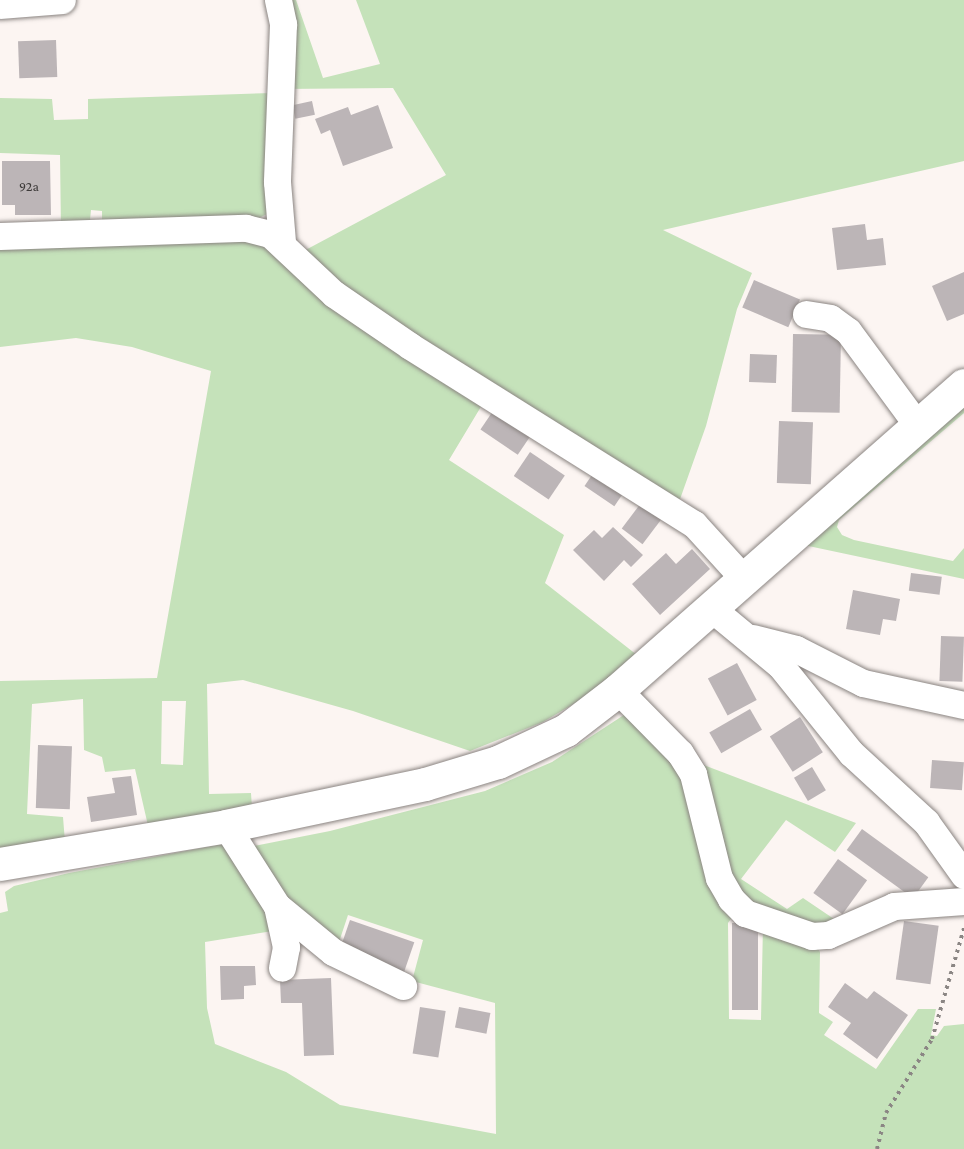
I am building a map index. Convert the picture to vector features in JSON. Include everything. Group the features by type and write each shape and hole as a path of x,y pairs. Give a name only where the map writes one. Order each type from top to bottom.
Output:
{"main road":[{"path":"0,864 226,826 426,784 498,762 567,730 618,690 964,385"}],"street":[{"path":"0,5 62,0"},
{"path":"278,0 283,24 277,182 282,242"},
{"path":"0,236 246,228 270,234 282,242 334,294 410,346 694,524 744,579"},
{"path":"806,314 830,318 848,331 918,426"},
{"path":"711,608 740,635 780,665 851,753 926,822 964,875"},
{"path":"740,635 796,649 862,683 964,705"},
{"path":"618,690 680,753 693,774 719,878 731,899 745,913 812,936 828,935 894,906 964,902"},
{"path":"226,826 277,906 285,936 282,968"},
{"path":"277,906 333,952 403,986"}],"path":[{"path":"877,1149 886,1113 932,1039 964,928"}],"green space":[{"path":"285,0 296,0 323,78 380,64 356,0 964,0 964,161 663,230 752,273 737,309 706,426 679,502 614,470 298,254 446,175 393,88 283,89"},
{"path":"272,93 267,214 257,219 102,230 102,211 91,210 89,230 61,230 60,155 0,153 0,98 52,99 54,120 88,119 88,99"},
{"path":"263,241 482,405 449,460 564,535 545,583 637,655 582,699 543,722 470,751 353,711 243,680 207,684 209,794 251,793 252,808 149,830 135,769 105,772 102,757 84,750 83,699 32,704 27,814 63,817 65,842 0,851 0,681 157,678 211,371 132,347 76,338 0,347 0,244","holes":["162,701 186,701 183,765 161,764"]},
{"path":"964,402 964,413 839,520 837,527 842,535 854,540 953,561 964,548 964,579 799,544"},
{"path":"630,711 677,758 735,913 728,923 729,1019 761,1020 763,925 816,945 820,952 819,1013 833,1022 824,1035 876,1069 918,1009 936,1009 931,1035 937,1036 944,1026 964,1024 964,1149 0,1149 0,913 8,911 5,892 14,886 69,873 228,843 279,930 205,942 207,1008 215,1044 286,1072 340,1105 496,1134 495,1003 412,981 423,940 348,915 337,948 322,939 244,848 330,831 485,791 552,762"},
{"path":"701,764 856,823 835,852 786,820 741,879 787,909 803,898 837,921 830,929 767,917 723,874"}],"building":[{"path":"56,40 57,77 19,78 18,41"},
{"path":"312,101 315,115 295,119 292,105"},
{"path":"378,105 393,148 343,166 330,130 321,134 315,119 348,107 351,115"},
{"path":"2,161 50,161 51,215 15,215 15,205 2,205"},
{"path":"865,224 867,240 883,238 886,265 837,270 832,228"},
{"path":"964,272 964,314 947,321 932,286"},
{"path":"754,280 800,300 788,327 742,308"},
{"path":"793,334 841,335 840,413 792,412"},
{"path":"750,354 777,355 776,383 749,382"},
{"path":"495,408 532,433 518,455 480,430"},
{"path":"779,421 813,422 811,484 777,483"},
{"path":"530,452 565,475 549,500 514,476"},
{"path":"594,472 624,492 614,506 584,486"},
{"path":"641,503 662,519 643,544 622,529"},
{"path":"613,527 643,555 631,567 624,560 604,581 573,550 594,530 602,538"},
{"path":"692,549 710,569 660,615 632,584 666,553 676,564"},
{"path":"911,573 942,577 940,595 909,591"},
{"path":"853,590 900,599 896,621 883,619 880,635 846,629"},
{"path":"941,636 964,637 962,682 939,681"},
{"path":"737,663 757,700 728,716 708,678"},
{"path":"750,709 762,730 721,753 709,732"},
{"path":"800,717 823,752 793,772 770,737"},
{"path":"38,745 72,746 70,809 36,808"},
{"path":"932,760 964,762 962,790 930,788"},
{"path":"812,767 826,790 808,801 794,778"},
{"path":"131,776 137,815 91,822 87,797 115,793 112,778"},
{"path":"862,829 928,877 913,898 847,850"},
{"path":"838,859 867,880 842,914 813,893"},
{"path":"350,920 414,942 404,972 340,950"},
{"path":"904,921 939,926 930,984 896,979"},
{"path":"732,923 758,923 758,1010 732,1010"},
{"path":"220,966 255,966 256,985 244,986 244,999 221,1000"},
{"path":"331,978 334,1055 304,1056 302,1003 281,1003 280,980"},
{"path":"845,983 867,999 874,991 908,1015 877,1059 843,1034 851,1023 828,1007"},
{"path":"420,1007 446,1011 438,1057 413,1053"},
{"path":"459,1007 490,1013 486,1034 455,1028"}]}
